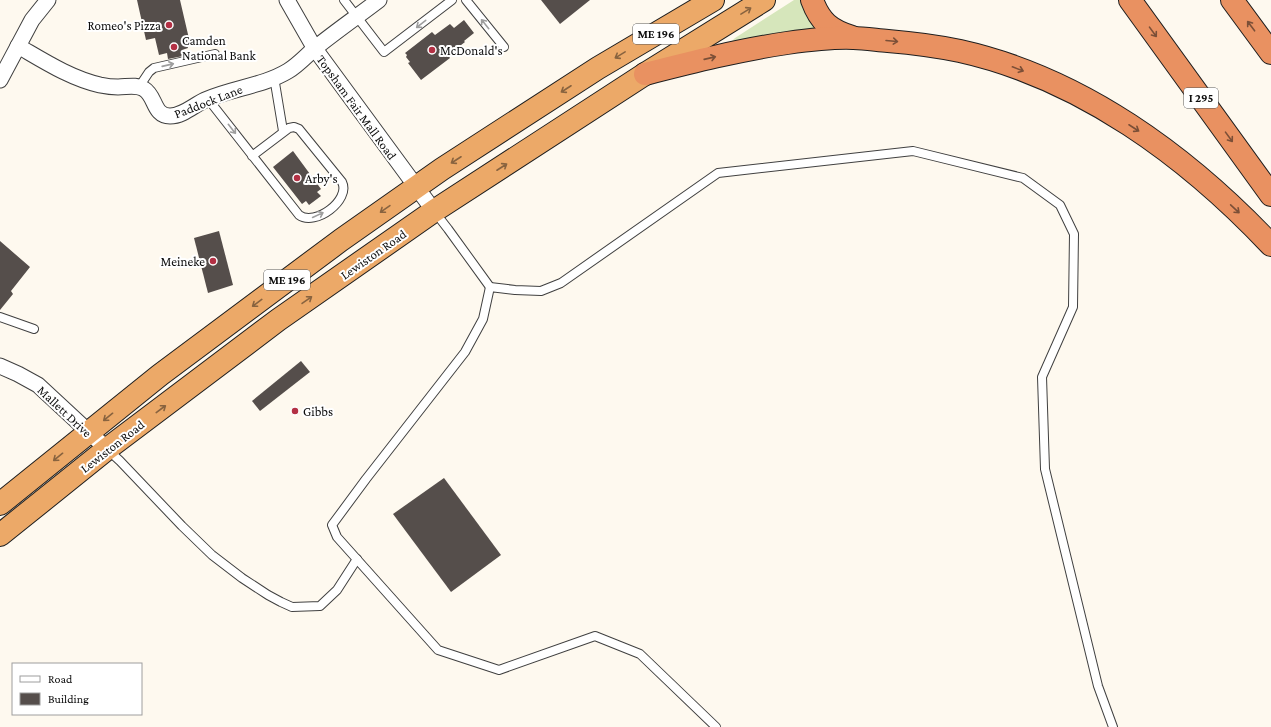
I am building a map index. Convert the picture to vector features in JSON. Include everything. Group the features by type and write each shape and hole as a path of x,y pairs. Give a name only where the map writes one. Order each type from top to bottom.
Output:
{"highway":[{"name":"Lewiston Road","path":"0,504 160,375 341,240 442,169 598,68 713,0"},
{"name":"Lewiston Road","path":"0,535 107,449 278,320 434,211 645,74 764,0"},
{"path":"812,0 818,15 829,27 836,32 853,38"},
{"name":"I 295","path":"1130,0 1271,195"},
{"path":"1232,0 1271,53"},
{"path":"645,74 752,48 801,41 853,38 930,46 974,55 1016,68 1079,95 1135,129 1176,158 1217,192 1271,245"}],"street":[{"path":"0,80 32,20 48,0"},
{"name":"Topsham Fair Mall Road","path":"287,0 315,49 434,211"},
{"name":"Paddock Lane","path":"139,86 151,95 157,110 163,115 170,116 183,112 208,99 274,77 289,70 379,0"},
{"path":"18,46 56,68 84,80 100,85 117,87 139,86"},
{"name":"Mallett Drive","path":"0,366 38,385 107,449"}],"lane":[{"path":"344,0 358,16 384,52 452,0"},
{"path":"466,0 504,47"},
{"path":"139,86 149,72 154,68 215,54"},
{"path":"274,77 283,131"},
{"path":"208,99 252,156 299,215 308,219 321,215 340,200 344,190 342,182 299,129 294,127 288,128 252,156"},
{"path":"434,211 490,286 515,290 542,291 561,283 718,173 913,151 1024,178 1060,205 1074,234 1074,307 1042,377 1045,468 1098,686 1113,727"},
{"path":"490,286 483,319 466,352 366,478 332,525 337,537 438,650 499,670 595,636 640,654 716,727"},
{"path":"0,317 34,329"},
{"path":"107,449 212,555 242,578 292,607 320,606 338,590 357,559"}],"green space":[{"path":"794,0 800,0 809,15 822,31 736,42 732,41 735,38"}],"building":[{"path":"137,0 180,0 190,43 187,44 188,48 182,50 183,56 168,59 167,53 159,55 155,38 146,40"},
{"path":"541,0 590,0 560,24"},
{"name":"McDonald's","path":"464,20 474,33 448,55 450,58 421,80 408,63 410,62 405,53 432,32 435,35 450,24 454,28"},
{"name":"Arby's","path":"293,151 321,189 317,192 321,196 309,205 306,201 302,204 273,167"},
{"name":"Meineke","path":"219,231 233,285 208,293 194,238"},
{"path":"0,241 30,267 11,291 13,294 0,310"},
{"path":"301,361 310,372 260,411 252,401"},
{"path":"444,478 501,555 451,592 393,514"}],"place":[{"name":"Romeo's Pizza","path":"169,25"},
{"name":"Camden National Bank","path":"174,47"},
{"name":"McDonald's","path":"432,50"},
{"name":"Arby's","path":"297,178"},
{"name":"Meineke","path":"213,261"},
{"name":"Gibbs","path":"295,411"}]}
